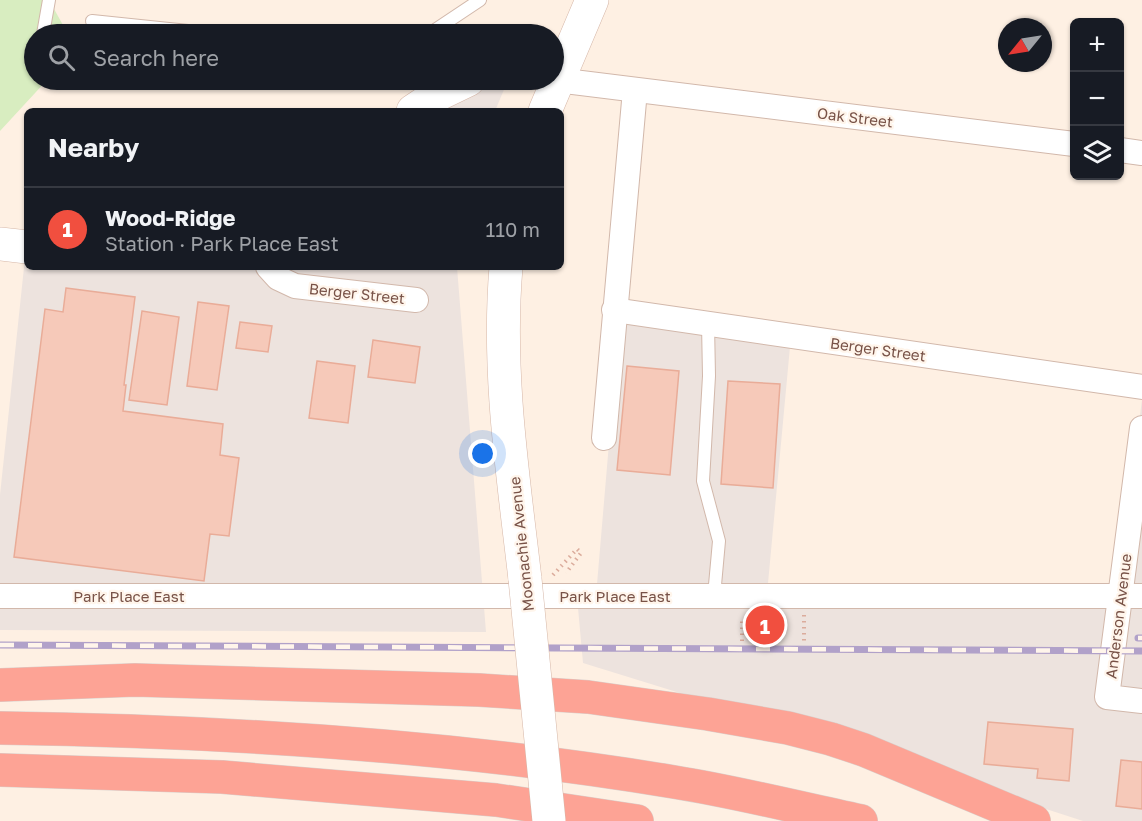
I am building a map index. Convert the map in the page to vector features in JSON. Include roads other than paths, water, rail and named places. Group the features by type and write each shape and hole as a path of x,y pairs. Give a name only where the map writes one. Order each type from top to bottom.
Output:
{"highway":[{"path":"0,684 135,681 340,685 588,697 708,714 788,728 831,739 864,750 1034,821"},
{"path":"0,728 221,734 360,743 493,756 675,782 861,821"},
{"path":"0,770 222,777 495,800 637,821"}],"main road":[{"path":"564,61 592,0"},
{"path":"418,108 447,90"},
{"path":"546,108 552,90"},
{"path":"0,244 24,247"},
{"name":"Moonachie Avenue","path":"506,270 502,310 502,357 539,577 536,693 549,821"}],"street":[{"name":"Oak Street","path":"564,81 1070,144"},
{"path":"604,438 634,90"},
{"path":"1124,151 1142,153"},
{"name":"Berger Street","path":"271,270 278,278 295,286 416,300"},
{"name":"Berger Street","path":"614,310 1142,387"},
{"name":"Anderson Avenue","path":"1142,428 1131,596 1107,697 1142,701"},
{"name":"Park Place East","path":"8,596 1131,596"}],"lane":[{"path":"45,24 49,0"},
{"path":"444,24 480,0"},
{"path":"92,21 121,24"},
{"path":"708,324 709,376 703,482 718,541 714,596"}],"railway":[{"path":"0,645 1142,651"}],"place":[{"name":"Wood-Ridge","path":"765,625"}]}
